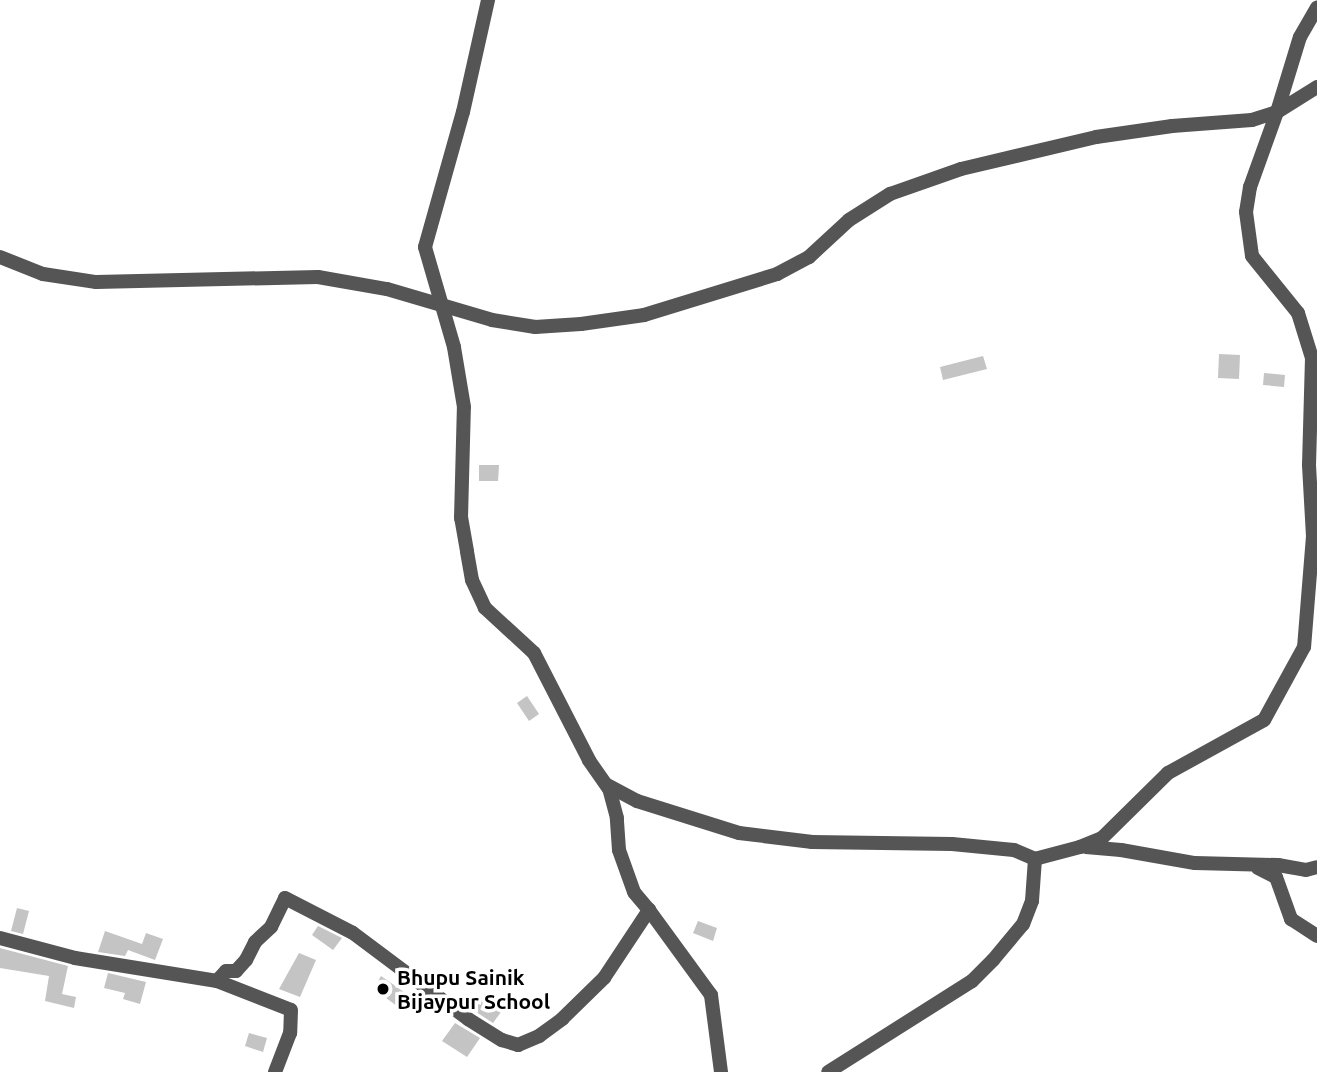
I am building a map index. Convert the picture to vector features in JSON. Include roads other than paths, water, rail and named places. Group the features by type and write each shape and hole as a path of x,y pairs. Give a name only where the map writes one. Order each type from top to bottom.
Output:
{"street":[{"path":"488,0 463,112 425,247 454,347 464,407 461,518 472,580 485,608 540,662 589,761 607,785 617,818 619,850 634,892 711,995 721,1072"},
{"path":"607,785 637,801 739,833 812,842 952,844 1014,850 1035,859 1102,838 1168,773 1264,720 1304,647 1313,536 1309,465 1312,358 1298,313 1252,256 1245,212 1250,187 1300,37 1317,7"},
{"path":"0,257 43,274 96,282 318,276 387,289 492,320 535,327 644,315 777,274 809,257 849,220 890,194 961,169 1108,135 1252,120 1277,112 1317,88"},
{"path":"1080,847 1121,849 1195,863 1306,870 1317,867"},
{"path":"828,1072 972,981 993,960 1023,924 1032,901 1035,859"},
{"path":"1254,865 1276,877 1291,919 1317,936"},
{"path":"217,981 226,971 236,971 246,960 255,942 271,927 285,898 353,933 468,1019 502,1040 519,1045 539,1036 562,1019 604,978 649,910"},
{"path":"0,938 75,958 217,981 291,1010 290,1033 275,1072"}],"place":[{"name":"Bhupu Sainik Bijaypur School","path":"383,989"}]}
